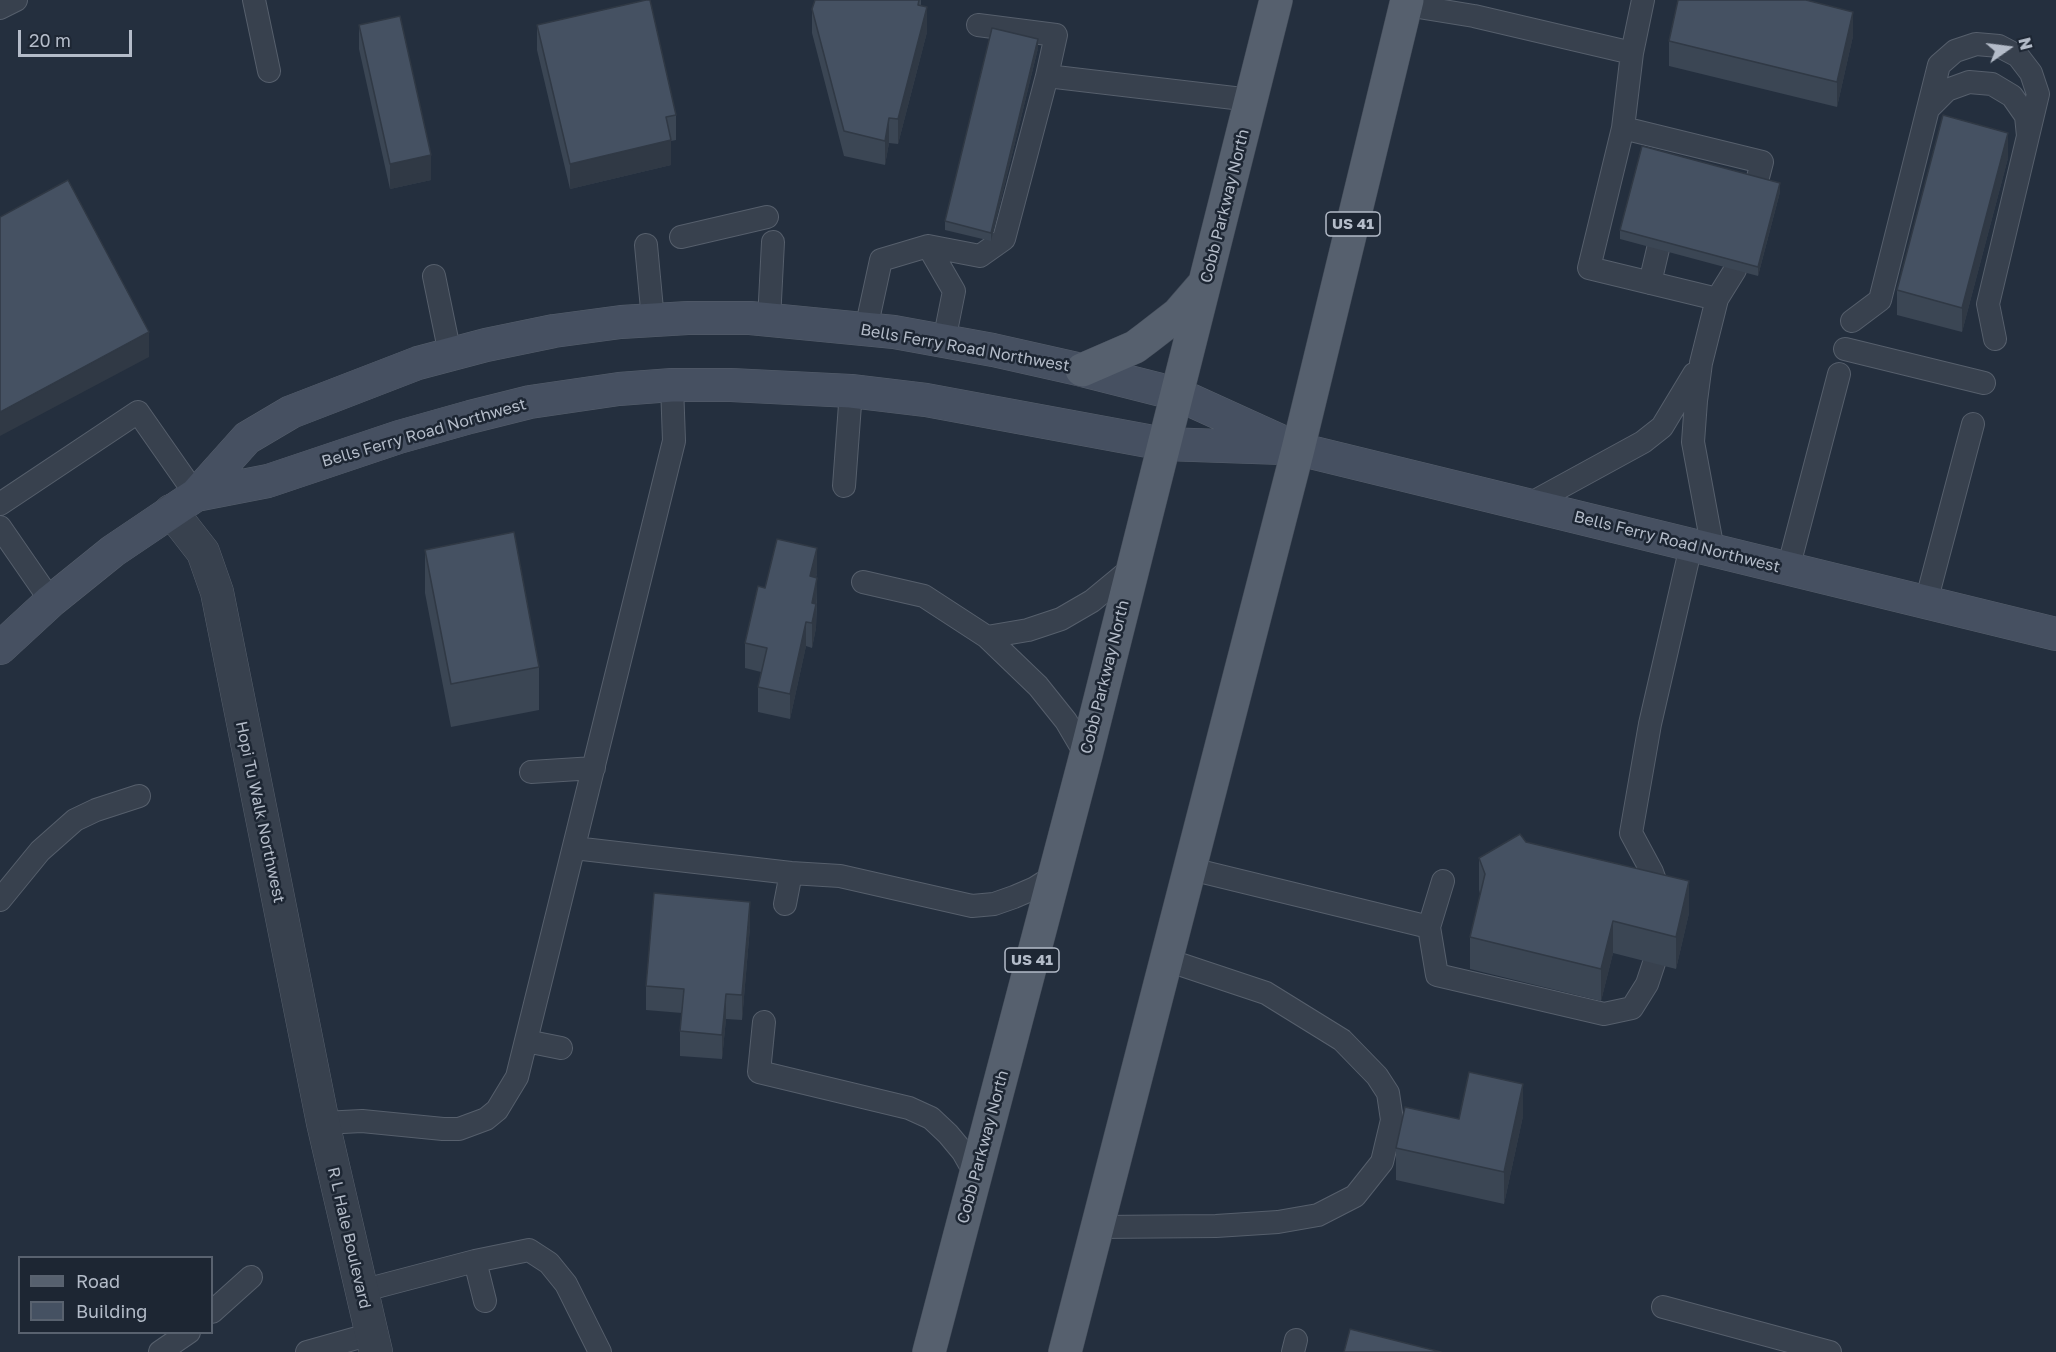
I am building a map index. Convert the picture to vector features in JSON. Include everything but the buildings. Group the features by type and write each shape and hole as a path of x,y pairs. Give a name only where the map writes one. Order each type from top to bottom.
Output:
{"main road":[{"name":"Cobb Parkway North","path":"929,1352 1086,755 1276,0"},
{"name":"US 41","path":"1065,1352 1298,449 1407,3"},
{"path":"1082,370 1141,342 1178,314 1205,283"},
{"name":"Bells Ferry Road Northwest","path":"0,648 51,601 113,551 184,503 248,438 291,412 418,363 486,345 554,331 621,322 688,318 769,320 866,329 944,341 1082,370 1177,394 1298,449 2056,634"},
{"name":"Bells Ferry Road Northwest","path":"184,503 268,481 399,437 530,402 608,390 672,385 752,385 851,391 926,400 1164,444 1298,449"}],"street":[{"name":"Hopi Tu Walk Northwest","path":"184,503 217,592 324,1123"},
{"name":"R L Hale Boulevard","path":"324,1123 374,1343"}],"lane":[{"path":"0,8 16,0"},
{"path":"254,0 269,71"},
{"path":"1643,0 1632,53 1623,128 1589,268 1717,299"},
{"path":"1407,3 1474,16 1632,53"},
{"path":"866,329 881,260 928,246 980,256 1004,239 1056,35 978,25"},
{"path":"1852,321 1880,300 1939,65 1955,51 1976,44 1999,46 2018,56 2031,73 2038,94 1988,304 1995,339"},
{"path":"1047,76 1251,100"},
{"path":"1929,108 1947,90 1969,82 1992,84 2012,96 2026,116 2028,137"},
{"path":"1623,128 1681,154 1761,162 1756,185"},
{"path":"681,237 767,217"},
{"path":"769,320 773,242"},
{"path":"646,245 653,320"},
{"path":"928,246 954,291 944,341"},
{"path":"1650,283 1658,249"},
{"path":"1665,908 1652,872 1631,832 1650,724 1702,548 1693,442 1695,401 1701,363 1717,299 1736,270"},
{"path":"434,276 450,354"},
{"path":"1845,349 1984,383"},
{"path":"1526,506 1643,442 1662,427 1701,363"},
{"path":"1788,569 1839,374"},
{"path":"324,1123 362,1121 459,1129 486,1119 497,1110 517,1077 674,441 672,385"},
{"path":"844,486 851,391"},
{"path":"0,504 138,412 184,503"},
{"path":"1926,602 1973,424"},
{"path":"0,527 51,601"},
{"path":"987,637 1028,630 1060,619 1092,601 1132,568"},
{"path":"863,582 924,596 987,637 1038,687 1066,721 1086,755"},
{"path":"531,772 594,768"},
{"path":"0,900 40,851 75,820 96,810 139,796"},
{"path":"574,848 791,873 840,876 972,906 994,904 1014,897 1054,876"},
{"path":"1191,869 1429,927"},
{"path":"785,904 791,873"},
{"path":"1443,881 1429,927 1437,975 1604,1014 1632,1008 1647,984 1654,963"},
{"path":"1098,1227 1216,1226 1278,1222 1318,1215 1355,1196 1382,1162 1392,1120 1388,1093 1377,1076 1342,1040 1266,993 1167,960"},
{"path":"764,1022 759,1072 909,1108 931,1118 963,1152 976,1175"},
{"path":"526,1041 561,1048"},
{"path":"362,1291 475,1261 529,1250 549,1263 566,1284 600,1352"},
{"path":"475,1261 485,1301"},
{"path":"213,1311 251,1277"},
{"path":"1663,1307 1830,1352"},
{"path":"160,1352 186,1334"},
{"path":"307,1352 374,1343"}]}
